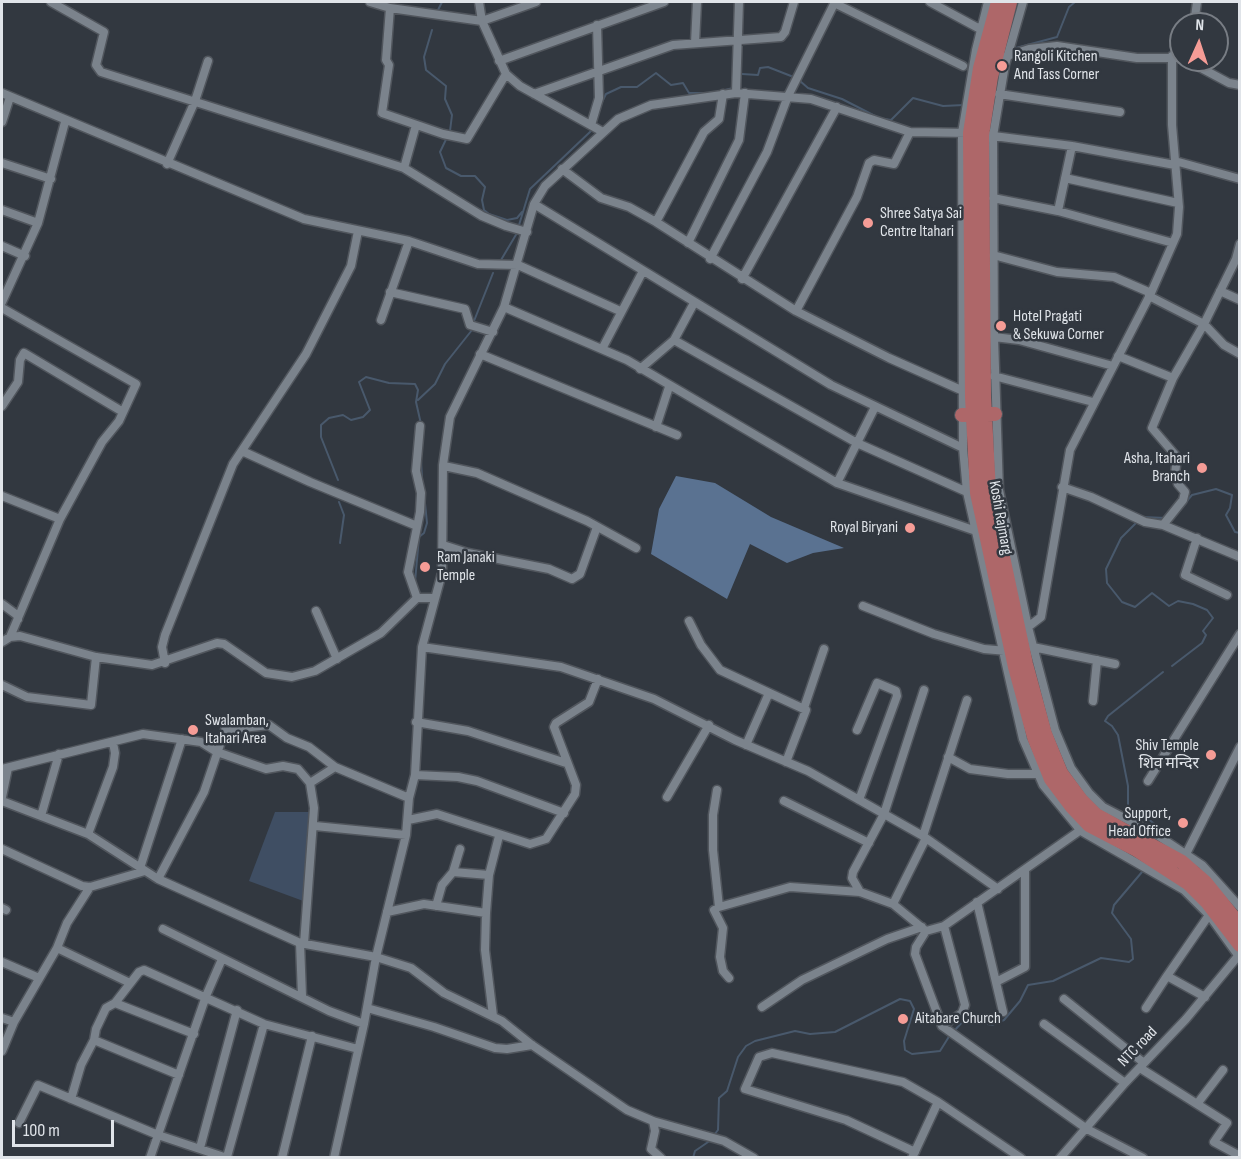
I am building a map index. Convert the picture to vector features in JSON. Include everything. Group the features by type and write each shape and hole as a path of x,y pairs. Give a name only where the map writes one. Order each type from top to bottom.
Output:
{"main road":[{"name":"Koshi Rajmarg","path":"991,55 1010,2"},
{"name":"Koshi Rajmarg","path":"992,6 991,55 977,135 979,415 977,493 1045,734 1061,773 1092,819 1182,864 1205,882 1239,925"},
{"name":"Koshi Rajmarg","path":"1002,586 1007,652 1034,738 1051,779 1092,819 1134,854 1182,864 1239,953"}],"street":[{"path":"51,2 104,32 96,65 101,72 404,168 482,216 527,232"},
{"path":"370,2 390,8 482,21 537,2"},
{"path":"479,2 482,21 506,74 534,94 603,132"},
{"path":"499,61 664,2"},
{"path":"695,43 697,2"},
{"path":"688,243 739,140 740,2"},
{"path":"534,94 673,45 781,37 785,32 794,2"},
{"path":"710,259 767,152 788,96 834,2 963,66"},
{"path":"930,2 980,29 991,55 999,94 977,135 961,390"},
{"path":"991,55 1023,2"},
{"path":"980,29 992,6"},
{"path":"390,8 386,60 389,65 382,113 464,139 470,135 506,74"},
{"path":"591,125 599,98 597,25"},
{"path":"991,55 1057,46 1137,58 1169,56"},
{"path":"167,164 195,101 208,61"},
{"path":"1028,627 1041,616 1070,450 1150,294 1177,234 1178,203 1172,72"},
{"path":"1209,72 1229,83 1239,85"},
{"path":"334,1158 364,1024 376,957 406,836 415,775 416,722 422,647 433,598 442,573 444,466 450,417 504,307 534,204 545,186 618,119 651,105 740,93 811,99 910,132 977,135 1072,146 1175,163 1239,179"},
{"path":"656,222 704,132 719,119 723,94"},
{"path":"999,94 1120,112"},
{"path":"2,122 6,95 65,122 304,219 408,241 478,264 518,265 620,311"},
{"path":"742,279 837,108"},
{"path":"2,302 25,256 38,223 65,122"},
{"path":"404,168 416,125"},
{"path":"796,312 857,197 868,163 874,160 894,164 910,132"},
{"path":"977,135 993,198 994,376 963,448 967,492 976,531 1002,586 1028,627 1055,730 1092,819"},
{"path":"1058,211 1072,146"},
{"path":"2,163 51,179"},
{"path":"562,169 601,198 629,207 656,222 710,259 796,312 889,358 961,390 979,415 999,490 1002,586"},
{"path":"1065,178 1178,203"},
{"path":"993,198 1058,211 1173,243"},
{"path":"534,204 831,385 963,448"},
{"path":"2,210 38,223"},
{"path":"165,663 162,647 168,626 227,478 242,451 306,354 351,266 358,231"},
{"path":"381,320 408,241"},
{"path":"1166,520 1183,500 1185,492 1178,484 1175,474 1177,457 1156,434 1152,426 1173,378 1204,324 1236,259 1239,244"},
{"path":"2,246 25,256"},
{"path":"993,255 1057,272 1114,277 1204,324 1224,345 1239,354"},
{"path":"602,350 620,311 643,272"},
{"path":"1220,291 1239,300"},
{"path":"390,292 465,309 470,325 493,332"},
{"path":"640,369 674,340 694,303"},
{"path":"504,307 640,369 837,483 976,531"},
{"path":"2,308 136,384 123,412 102,442 60,519 10,637 2,642"},
{"path":"994,337 1019,340 1113,366"},
{"path":"674,340 857,443 967,492"},
{"path":"2,406 18,382 20,360 24,353 123,412"},
{"path":"480,354 677,435"},
{"path":"1118,356 1173,378"},
{"path":"994,376 1093,402"},
{"path":"656,427 669,387"},
{"path":"837,483 875,407"},
{"path":"417,598 408,572 421,493 416,471 420,426"},
{"path":"242,451 340,495 417,526"},
{"path":"444,466 477,472 597,526 636,548"},
{"path":"1062,487 1145,522 1166,520 1197,538 1239,557"},
{"path":"2,496 60,519"},
{"path":"443,545 468,553 549,569 572,579 580,574 597,526"},
{"path":"1197,538 1185,574 1227,595"},
{"path":"10,637 37,640 96,657 152,665 165,663 217,642 224,644 266,673 292,677 315,671 381,633 417,598 433,598"},
{"path":"2,604 17,615 18,619"},
{"path":"863,606 934,634 1007,652 1023,739 1036,774 1065,814 1092,819"},
{"path":"316,611 337,659"},
{"path":"689,621 701,645 720,670 804,708"},
{"path":"1148,781 1239,634"},
{"path":"422,647 561,667 654,699 786,762 859,800 925,837 998,889"},
{"path":"1033,647 1115,664"},
{"path":"786,762 806,715 804,708 824,649"},
{"path":"2,686 27,697 91,705 96,657"},
{"path":"1093,701 1097,660"},
{"path":"408,820 437,814 454,818 499,836 530,844 546,840 575,794 576,785 554,727 556,723 589,702 598,679"},
{"path":"857,730 877,683 896,691 897,696 859,800"},
{"path":"860,892 853,875 884,814 924,690"},
{"path":"746,744 769,693"},
{"path":"893,904 925,837 967,700"},
{"path":"416,722 468,731 566,763"},
{"path":"158,879 204,792 225,730 269,725 287,738 319,754 335,767 410,798"},
{"path":"667,797 709,725"},
{"path":"302,996 302,943 315,826 309,783 298,769 283,766 266,769 217,752 201,742 134,734 113,743 5,768 2,799 88,834 158,879 302,943 376,957 411,968 444,993 494,1016 627,1110 653,1121 724,1141 754,1158"},
{"path":"143,870 182,739"},
{"path":"88,834 113,767 115,753 113,743"},
{"path":"1239,747 1182,864 1212,875 1239,907"},
{"path":"41,816 59,754"},
{"path":"948,757 970,769 1008,774 1036,774"},
{"path":"309,783 335,767"},
{"path":"415,775 459,777 477,781 564,813"},
{"path":"717,790 713,815 712,850 719,907 790,887 860,892 893,904 924,929"},
{"path":"784,801 869,843"},
{"path":"762,1007 802,980 887,939 944,926 1092,819"},
{"path":"315,826 406,836"},
{"path":"494,1016 485,950 486,913 489,875 499,836"},
{"path":"2,849 82,886 90,887 143,870"},
{"path":"436,906 442,885 453,872 460,849"},
{"path":"1134,854 1172,882 1209,915 1239,953"},
{"path":"996,982 1025,967 1024,870"},
{"path":"453,872 489,875"},
{"path":"2,1051 14,1022 57,948 67,923 90,887"},
{"path":"977,902 1003,1012"},
{"path":"387,912 424,904 486,913"},
{"path":"714,910 723,928 720,957 723,971 729,978"},
{"path":"1146,1008 1209,915"},
{"path":"944,926 965,1005 962,1013 944,1028"},
{"path":"163,929 329,1011 364,1024"},
{"path":"924,929 915,954 944,1028 960,1036 1087,1129 1143,1158"},
{"path":"57,948 130,982"},
{"name":"NTC road","path":"1059,1158 1205,997 1239,953"},
{"path":"150,1158 206,996 222,958"},
{"path":"2,962 39,978"},
{"path":"71,1100 81,1065 94,1040 100,1018 106,1008 115,1003 139,972 144,970 264,1024 358,1049"},
{"path":"1167,976 1205,997"},
{"path":"1064,999 1142,1065 1227,1123 1214,1142 1239,1156"},
{"path":"115,1003 194,1034"},
{"path":"367,1008 434,1027 495,1048 532,1045"},
{"path":"203,1152 237,1010"},
{"path":"2,1018 14,1022"},
{"path":"19,1123 38,1085 158,1135 203,1152 227,1157 264,1024"},
{"path":"1044,1024 1125,1083"},
{"path":"282,1158 312,1036"},
{"path":"94,1040 179,1075"},
{"path":"938,1102 914,1155 846,1120 745,1089 759,1057 772,1053 884,1077 903,1082 938,1102 1021,1158"},
{"path":"1197,1104 1223,1070"},
{"path":"653,1121 655,1131 651,1149 662,1158"}],"shaded area":[{"path":"676,476 715,483 771,517 844,548 813,553 787,563 750,544 727,599 651,554 659,509"},
{"path":"275,812 312,812 306,902 249,881"}],"waterway":[{"path":"438,10 442,2"},
{"path":"1012,49 1057,37 1069,7 1075,2"},
{"path":"432,30 424,57 426,70 446,86 445,99 452,115 450,131 440,152 446,168 461,176 475,176 485,187 482,200 484,210 489,214 507,220 517,218 522,212"},
{"path":"742,74 758,75 760,68 768,67 791,76"},
{"path":"600,106 606,94 621,87 637,87 656,73 671,85 683,83 689,93 710,93"},
{"path":"800,81 808,88 842,99 879,118 891,120 913,98 943,106 964,105"},
{"path":"721,91 733,88"},
{"path":"519,225 530,189 591,131"},
{"path":"501,260 517,233"},
{"path":"474,321 493,273"},
{"path":"418,400 435,384 445,364 472,330"},
{"path":"338,480 321,437 321,425 329,418 343,415 351,420 363,417 370,410 359,382 366,377 389,383 415,384 418,390 416,402 421,424"},
{"path":"421,460 422,478"},
{"path":"1186,502 1192,495 1216,489 1232,495 1230,508 1226,515 1235,532 1240,533"},
{"path":"415,582 419,537 424,533 427,523 424,493"},
{"path":"339,502 344,515 340,543"},
{"path":"1142,517 1166,518"},
{"path":"1136,523 1121,538 1106,569 1107,583 1122,602 1135,607 1152,593 1169,606 1178,601 1193,604 1207,610 1213,618 1203,631 1206,635 1202,643 1172,666"},
{"path":"1159,832 1157,826 1128,806 1128,786 1118,735 1105,721 1108,716 1163,672"},
{"path":"954,1031 965,1019 992,1025 1004,1020 1020,1001 1028,985 1053,981 1101,958 1129,962 1133,959 1131,939 1112,913 1114,905 1142,872"},
{"path":"714,1135 718,1130 719,1098 727,1091 738,1057 746,1046 755,1041 795,1031 810,1034 835,1032 900,999 910,1001 914,1009 904,1041 905,1050 912,1054 940,1051 950,1035"},
{"path":"693,1158 695,1151 711,1140"}],"place":[{"name":"Rangoli Kitchen And Tass Corner","path":"1002,66"},
{"name":"Shree Satya Sai Centre Itahari","path":"868,223"},
{"name":"Hotel Pragati & Sekuwa Corner","path":"1001,326"},
{"name":"Asha, Itahari Branch","path":"1202,468"},
{"name":"Royal Biryani","path":"910,528"},
{"name":"Ram Janaki Temple","path":"425,567"},
{"name":"Swalamban, Itahari Area","path":"193,730"},
{"name":"Shiv Temple शिव मन्दिर","path":"1211,755"},
{"name":"Support, Head Office","path":"1183,823"},
{"name":"Aitabare Church","path":"903,1019"}]}
